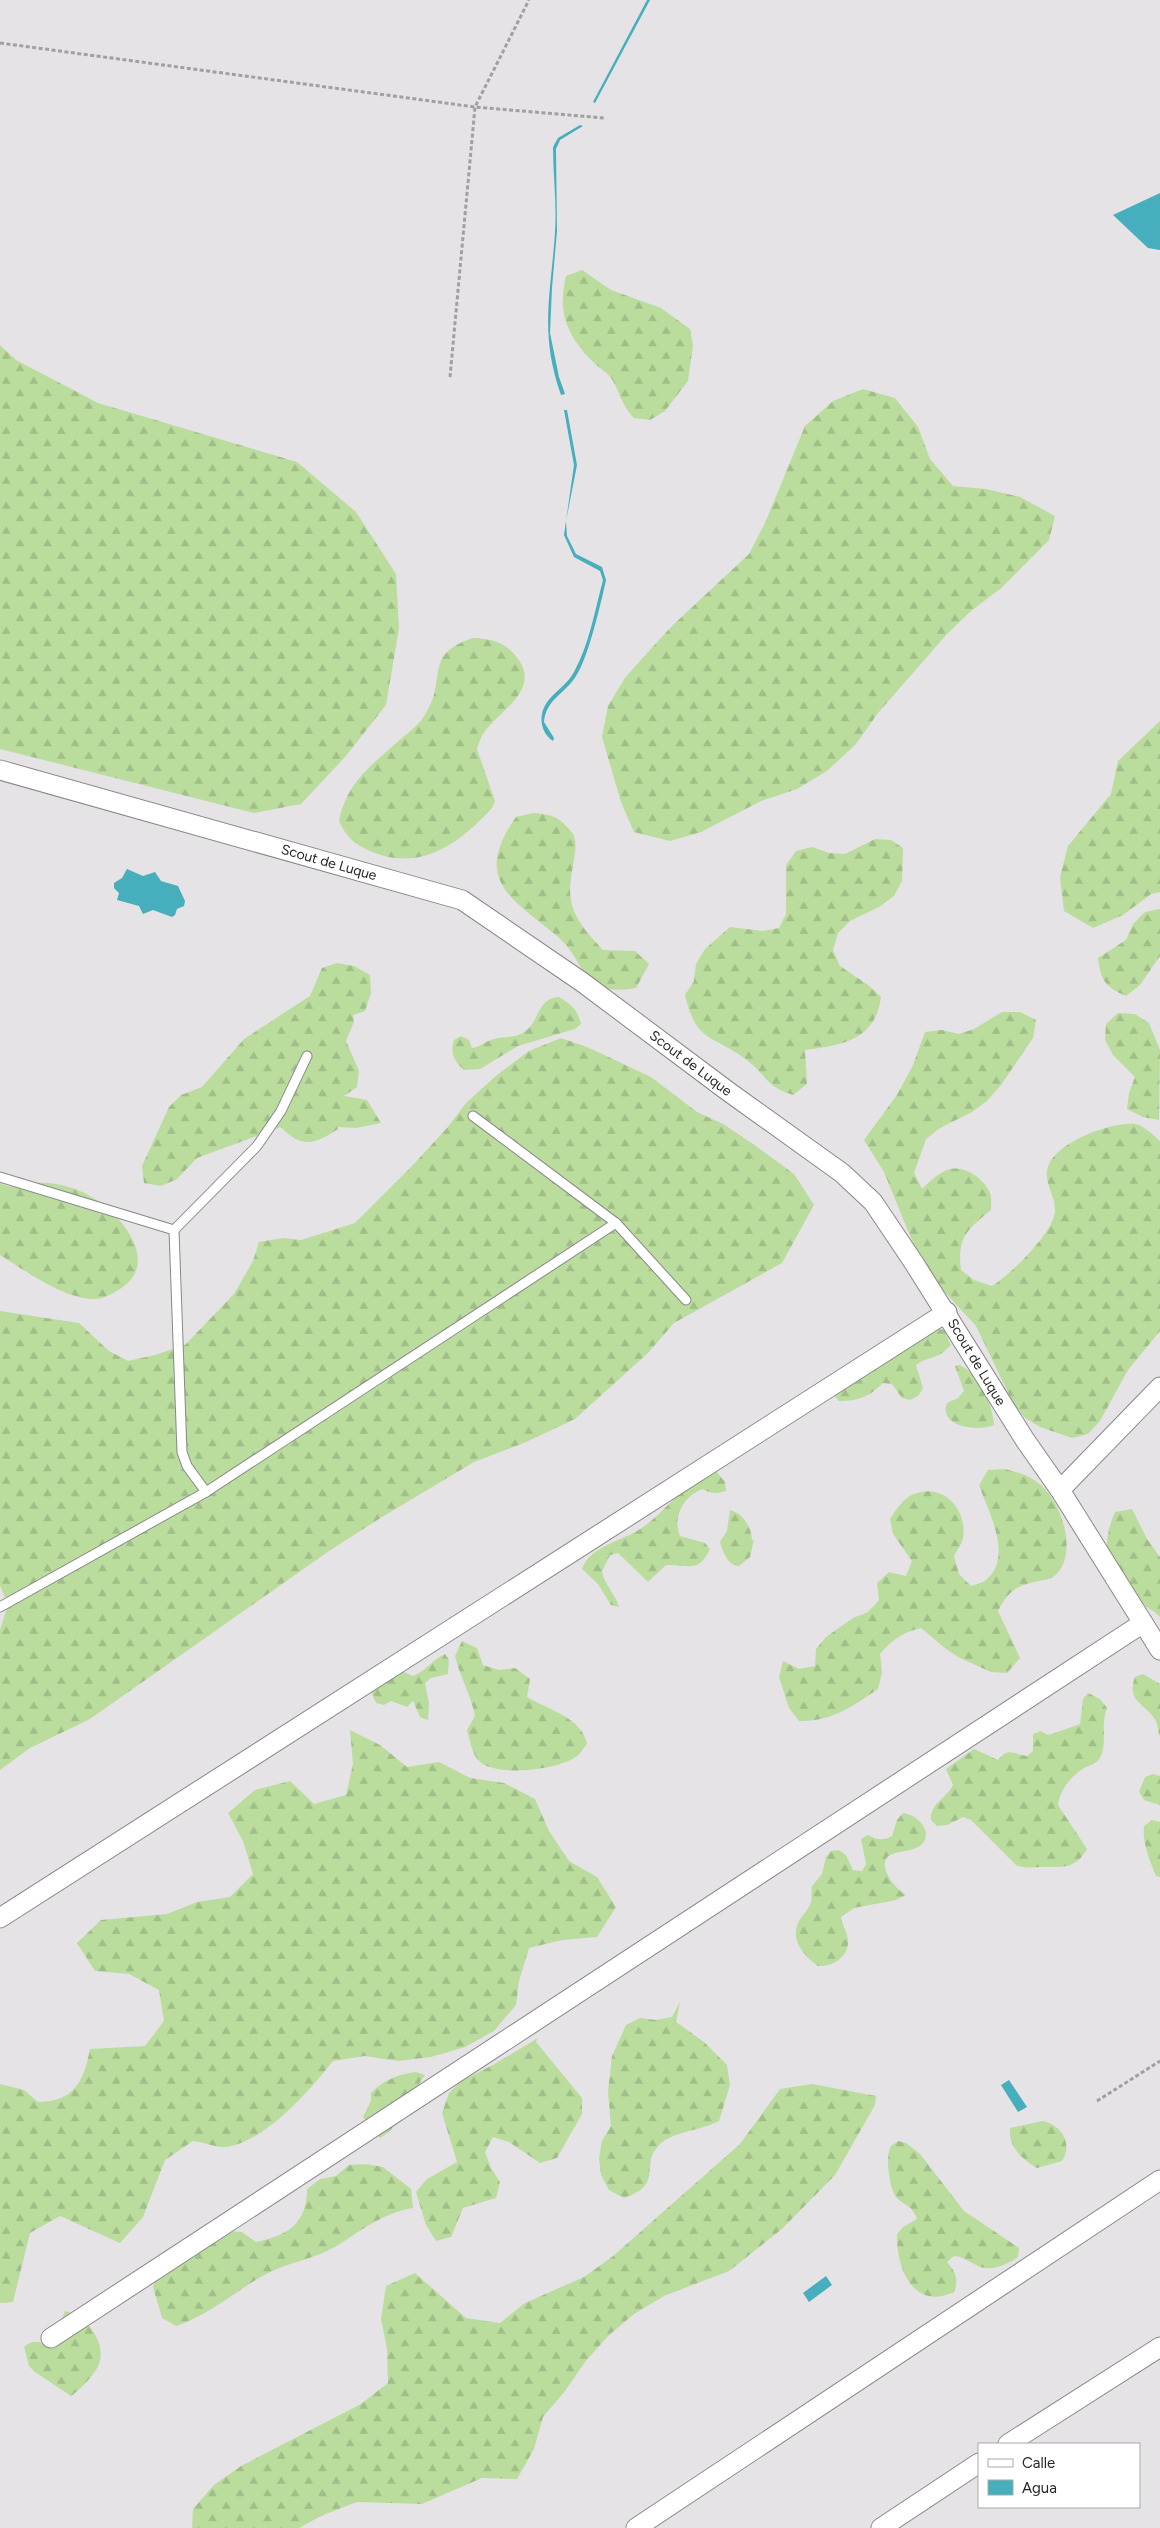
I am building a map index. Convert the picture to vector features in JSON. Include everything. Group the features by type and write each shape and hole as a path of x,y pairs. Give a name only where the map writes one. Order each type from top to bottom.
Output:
{"street":[{"name":"Scout de Luque","path":"0,770 462,900 582,982 860,1188 873,1202 947,1312 1025,1440 1060,1490 1160,1650"},
{"path":"0,1918 947,1312"},
{"path":"1060,1490 1160,1387"},
{"path":"51,2338 1143,1623"},
{"path":"636,2528 1160,2180"},
{"path":"1010,2443 1160,2347"},
{"path":"881,2528 978,2464"}],"lane":[{"path":"206,1492 187,1466 182,1452 174,1230 257,1146 281,1111 307,1056"},
{"path":"474,1116 616,1223 686,1300"},
{"path":"0,1177 174,1230"},
{"path":"0,1607 206,1492 616,1223"}],"path":[{"path":"450,377 475,107 529,0"},
{"path":"0,43 475,107 604,118"},
{"path":"1097,2101 1160,2061"}],"green space":[{"path":"582,270 611,290 661,308 690,329 693,346 688,381 665,411 650,420 634,418 626,408 611,378 585,353 566,323 563,301 566,276"},
{"path":"0,345 16,360 98,403 297,462 356,512 396,574 399,628 386,705 345,757 301,804 254,813 0,749"},
{"path":"863,389 895,398 918,427 930,459 953,486 986,489 1020,497 1055,516 1049,540 1000,589 971,611 947,634 878,713 856,744 827,771 797,789 761,801 701,832 670,841 634,832 621,802 602,737 608,706 625,678 673,625 749,554 765,523 805,426 833,401"},
{"path":"473,638 491,640 510,650 522,667 525,678 523,687 517,697 485,731 477,749 495,801 492,808 454,842 425,856 393,858 363,848 349,837 339,821 348,795 371,765 422,719 431,703 438,670 447,652"},
{"path":"1160,721 1160,892 1151,894 1123,915 1093,928 1064,911 1060,877 1068,846 1111,794 1118,761"},
{"path":"533,813 556,818 571,831 575,843 570,886 570,896 574,912 585,929 603,950 635,951 649,964 636,988 617,990 604,988 594,983 586,976 567,946 526,911 503,887 498,873 497,857 503,839 516,817"},
{"path":"875,839 891,840 903,848 902,881 894,896 879,907 850,921 838,933 833,950 840,966 868,985 881,997 878,1012 872,1023 855,1038 832,1046 805,1050 807,1084 793,1095 784,1092 772,1085 748,1061 701,1031 695,1023 685,995 694,981 696,964 705,949 730,927 763,931 779,928 786,914 786,865 796,851 812,847 829,853 845,854"},
{"path":"1160,909 1160,956 1140,985 1126,996 1113,990 1103,978 1098,958 1126,940 1133,924 1145,912"},
{"path":"337,963 354,966 370,975 371,993 365,1011 353,1015 354,1022 346,1041 359,1071 357,1087 344,1096 367,1100 381,1123 356,1128 338,1127 338,1129 323,1138 309,1142 295,1139 281,1127 197,1158 177,1179 161,1186 144,1183 142,1166 169,1107 181,1095 202,1087 244,1039 310,996 322,968"},
{"path":"559,997 570,1005 578,1015 581,1024 575,1029 518,1046 480,1069 464,1070 455,1060 452,1049 454,1040 461,1036 469,1040 472,1048 494,1039 520,1034 528,1029 547,1001"},
{"path":"1002,1012 1020,1012 1036,1020 1033,1038 1001,1085 987,1101 972,1112 940,1128 926,1139 914,1173 922,1189 933,1178 947,1170 965,1170 982,1181 989,1191 991,1210 970,1229 962,1242 961,1270 974,1280 992,1286 1009,1273 1031,1251 1049,1228 1054,1217 1055,1208 1047,1170 1054,1156 1063,1148 1087,1135 1125,1124 1135,1124 1142,1127 1160,1141 1160,1331 1128,1370 1100,1421 1088,1434 1072,1438 1040,1427 1025,1418 1014,1405 976,1326 941,1288 920,1260 884,1172 864,1140 897,1095 913,1065 925,1032 942,1030 959,1034 974,1029"},
{"path":"1118,1013 1135,1014 1149,1023 1160,1050 1159,1120 1143,1117 1127,1109 1129,1093 1135,1077 1113,1055 1105,1040 1106,1024"},
{"path":"561,1038 587,1047 651,1077 697,1112 723,1124 794,1174 814,1205 782,1263 674,1323 648,1353 575,1419 524,1443 474,1462 382,1517 329,1551 90,1719 30,1748 0,1770 0,1630 8,1604 0,1586 0,1311 79,1323 109,1351 128,1361 155,1355 185,1345 234,1294 253,1261 259,1242 283,1238 301,1240 355,1223 412,1166 447,1128 466,1103 497,1075 529,1051"},
{"path":"0,1183 14,1187 37,1183 63,1185 81,1191 104,1205 130,1234 135,1246 138,1257 137,1269 131,1279 120,1289 103,1298 81,1297 56,1289 0,1255"},
{"path":"936,1328 944,1330 951,1345 937,1356 916,1365 923,1388 918,1396 910,1400 902,1398 892,1384 883,1383 873,1392 858,1399 839,1401 833,1394"},
{"path":"959,1365 973,1375 984,1390 991,1408 994,1425 979,1428 962,1426 948,1418 946,1411 947,1403 958,1398 964,1391 955,1366"},
{"path":"1005,1469 1030,1477 1046,1490 1060,1514 1067,1542 1066,1556 1061,1568 1053,1577 1024,1585 1014,1590 1006,1598 998,1611 1020,1658 1007,1673 991,1672 960,1658 921,1628 898,1637 880,1654 882,1672 878,1689 841,1712 821,1719 799,1721 789,1708 779,1677 783,1661 799,1669 815,1666 816,1649 826,1637 853,1618 868,1612 879,1600 877,1583 889,1572 906,1576 912,1561 893,1534 890,1519 900,1505 906,1498 925,1491 944,1495 951,1501 962,1518 964,1528 961,1545 954,1556 959,1574 971,1586 986,1580 994,1570 998,1559 998,1547 993,1520 979,1485 988,1470"},
{"path":"715,1470 725,1482 726,1491 714,1493 703,1489 696,1492 685,1501 678,1521 680,1536 705,1543 710,1549 706,1557 697,1565 692,1566 666,1565 648,1582 618,1553 610,1555 602,1571 605,1581 619,1607 611,1605 598,1584 582,1569 591,1555 645,1526 692,1483"},
{"path":"1132,1509 1147,1539 1160,1557 1160,1617 1141,1603 1122,1582 1110,1562 1107,1551 1107,1540 1115,1512"},
{"path":"730,1510 743,1518 752,1536 752,1541 754,1539 750,1557 739,1566 729,1561 724,1554 720,1542 727,1531"},
{"path":"462,1641 477,1648 483,1665 499,1670 515,1668 530,1679 527,1697 571,1720 584,1735 587,1744 578,1755 569,1761 557,1765 528,1770 488,1767 480,1762 473,1751 467,1730 475,1716 455,1656"},
{"path":"445,1654 449,1660 448,1674 431,1678 425,1683 429,1703 428,1720 420,1717 413,1701 407,1707 391,1701 384,1705 376,1703 369,1687 397,1669 413,1676"},
{"path":"1143,1674 1160,1684 1160,1737 1155,1720 1134,1697 1133,1685 1135,1677"},
{"path":"1088,1693 1100,1699 1107,1708 1104,1720 1102,1752 1097,1762 1084,1768 1071,1779 1061,1794 1058,1805 1087,1849 1083,1856 1074,1863 1063,1867 1030,1868 1020,1866 1016,1865 971,1820 963,1817 947,1825 937,1826 931,1820 933,1809 953,1785 946,1769 974,1749 998,1760 1008,1752 1027,1756 1033,1751 1033,1734 1041,1731 1048,1735 1080,1724 1083,1699"},
{"path":"350,1730 380,1745 407,1767 439,1762 470,1778 504,1783 535,1799 549,1831 569,1861 597,1877 616,1907 597,1937 562,1940 529,1948 519,1981 516,2005 494,2031 465,2047 431,2057 398,2061 365,2056 333,2061 286,2113 257,2135 242,2143 227,2147 193,2141 165,2160 143,2217 120,2243 60,2216 30,2233 13,2302 0,2303 0,2084 24,2090 38,2102 60,2098 69,2094 80,2080 90,2049 145,2046 164,2021 159,1990 129,1974 95,1971 77,1943 101,1920 167,1914 197,1902 230,1897 253,1874 243,1841 228,1813 255,1790 290,1781 314,1804 346,1795 353,1764"},
{"path":"1153,1774 1160,1776 1160,1805 1144,1800 1139,1792 1145,1777"},
{"path":"903,1813 919,1820 923,1825 926,1835 921,1845 891,1855 885,1863 886,1871 892,1881 906,1895 896,1900 854,1908 841,1917 848,1940 846,1951 834,1963 818,1966 808,1958 797,1942 796,1929 799,1920 810,1905 812,1886 822,1874 826,1857 831,1851 839,1850 846,1855 853,1870 862,1871 866,1864 861,1839 868,1835 880,1839 892,1836 897,1820"},
{"path":"1152,1820 1160,1822 1160,1877 1156,1876 1144,1839 1144,1826"},
{"path":"680,2002 676,2022 704,2042 727,2065 730,2085 719,2121 665,2140 653,2153 648,2181 644,2187 624,2198 609,2190 601,2175 599,2158 602,2141 611,2126 608,2091 612,2056 626,2025 640,2018 656,2020 672,2017"},
{"path":"538,2038 536,2042 582,2098 582,2114 557,2158 540,2163 509,2142 493,2137 485,2152 491,2168 500,2182 496,2198 463,2208 451,2237 436,2241 426,2225 416,2192 427,2179 457,2162 442,2113 449,2093 461,2081 493,2065"},
{"path":"416,2072 425,2075 401,2117 380,2138 363,2117 371,2101 371,2093 392,2078"},
{"path":"812,2084 876,2096 875,2105 835,2175 782,2229 729,2271 664,2296 634,2314 608,2336 585,2362 565,2391 543,2417 534,2449 517,2479 482,2478 422,2504 357,2502 323,2515 299,2528 192,2528 193,2509 214,2485 241,2466 361,2404 388,2383 387,2349 381,2319 386,2286 415,2273 466,2318 500,2323 525,2303 584,2277 612,2257 740,2144 780,2089"},
{"path":"1043,2121 1050,2123 1060,2131 1066,2142 1066,2149 1062,2161 1037,2168 1017,2152 1011,2141 1010,2128"},
{"path":"898,2141 906,2143 920,2154 964,2211 1019,2248 1018,2257 1009,2263 986,2268 954,2256 947,2262 956,2276 954,2292 940,2296 928,2296 918,2291 910,2283 904,2272 897,2247 897,2234 903,2227 917,2219 910,2208 896,2197 891,2187 888,2157 891,2146"},
{"path":"366,2164 383,2167 411,2189 413,2208 382,2218 327,2251 268,2273 212,2309 188,2321 176,2326 162,2318 153,2287 158,2272 226,2231 242,2232 256,2242 277,2236 294,2226 299,2219 304,2211 307,2189 320,2179 336,2176 349,2165"},
{"path":"65,2311 80,2318 93,2331 100,2347 101,2356 94,2372 83,2386 71,2396 29,2366 24,2347 35,2342 55,2348 61,2343 62,2319"}],"water":[{"path":"647,0 650,0 595,103 593,102"},
{"path":"580,125 583,126 560,140 556,149 557,231 550,333 559,377 565,394 561,395 554,373 548,333 555,221 553,147 558,138"},
{"path":"1160,193 1160,250 1148,248 1113,215"},
{"path":"564,410 567,410 577,465 566,521 574,465"},
{"path":"566,521 567,536 576,554 602,567 606,580 594,630 581,668 572,682 552,702 545,714 544,722 554,738 553,741 543,729 542,714 544,707 570,678 579,662 591,627 603,580 600,571 574,557 564,535"},
{"path":"127,869 143,876 155,872 161,881 178,886 185,901 184,906 177,909 172,917 153,910 143,914 139,906 117,900 119,893 114,888 114,883 122,878"},
{"path":"1009,2080 1027,2107 1018,2112 1001,2085"},
{"path":"826,2276 832,2285 809,2302 803,2293"}]}
